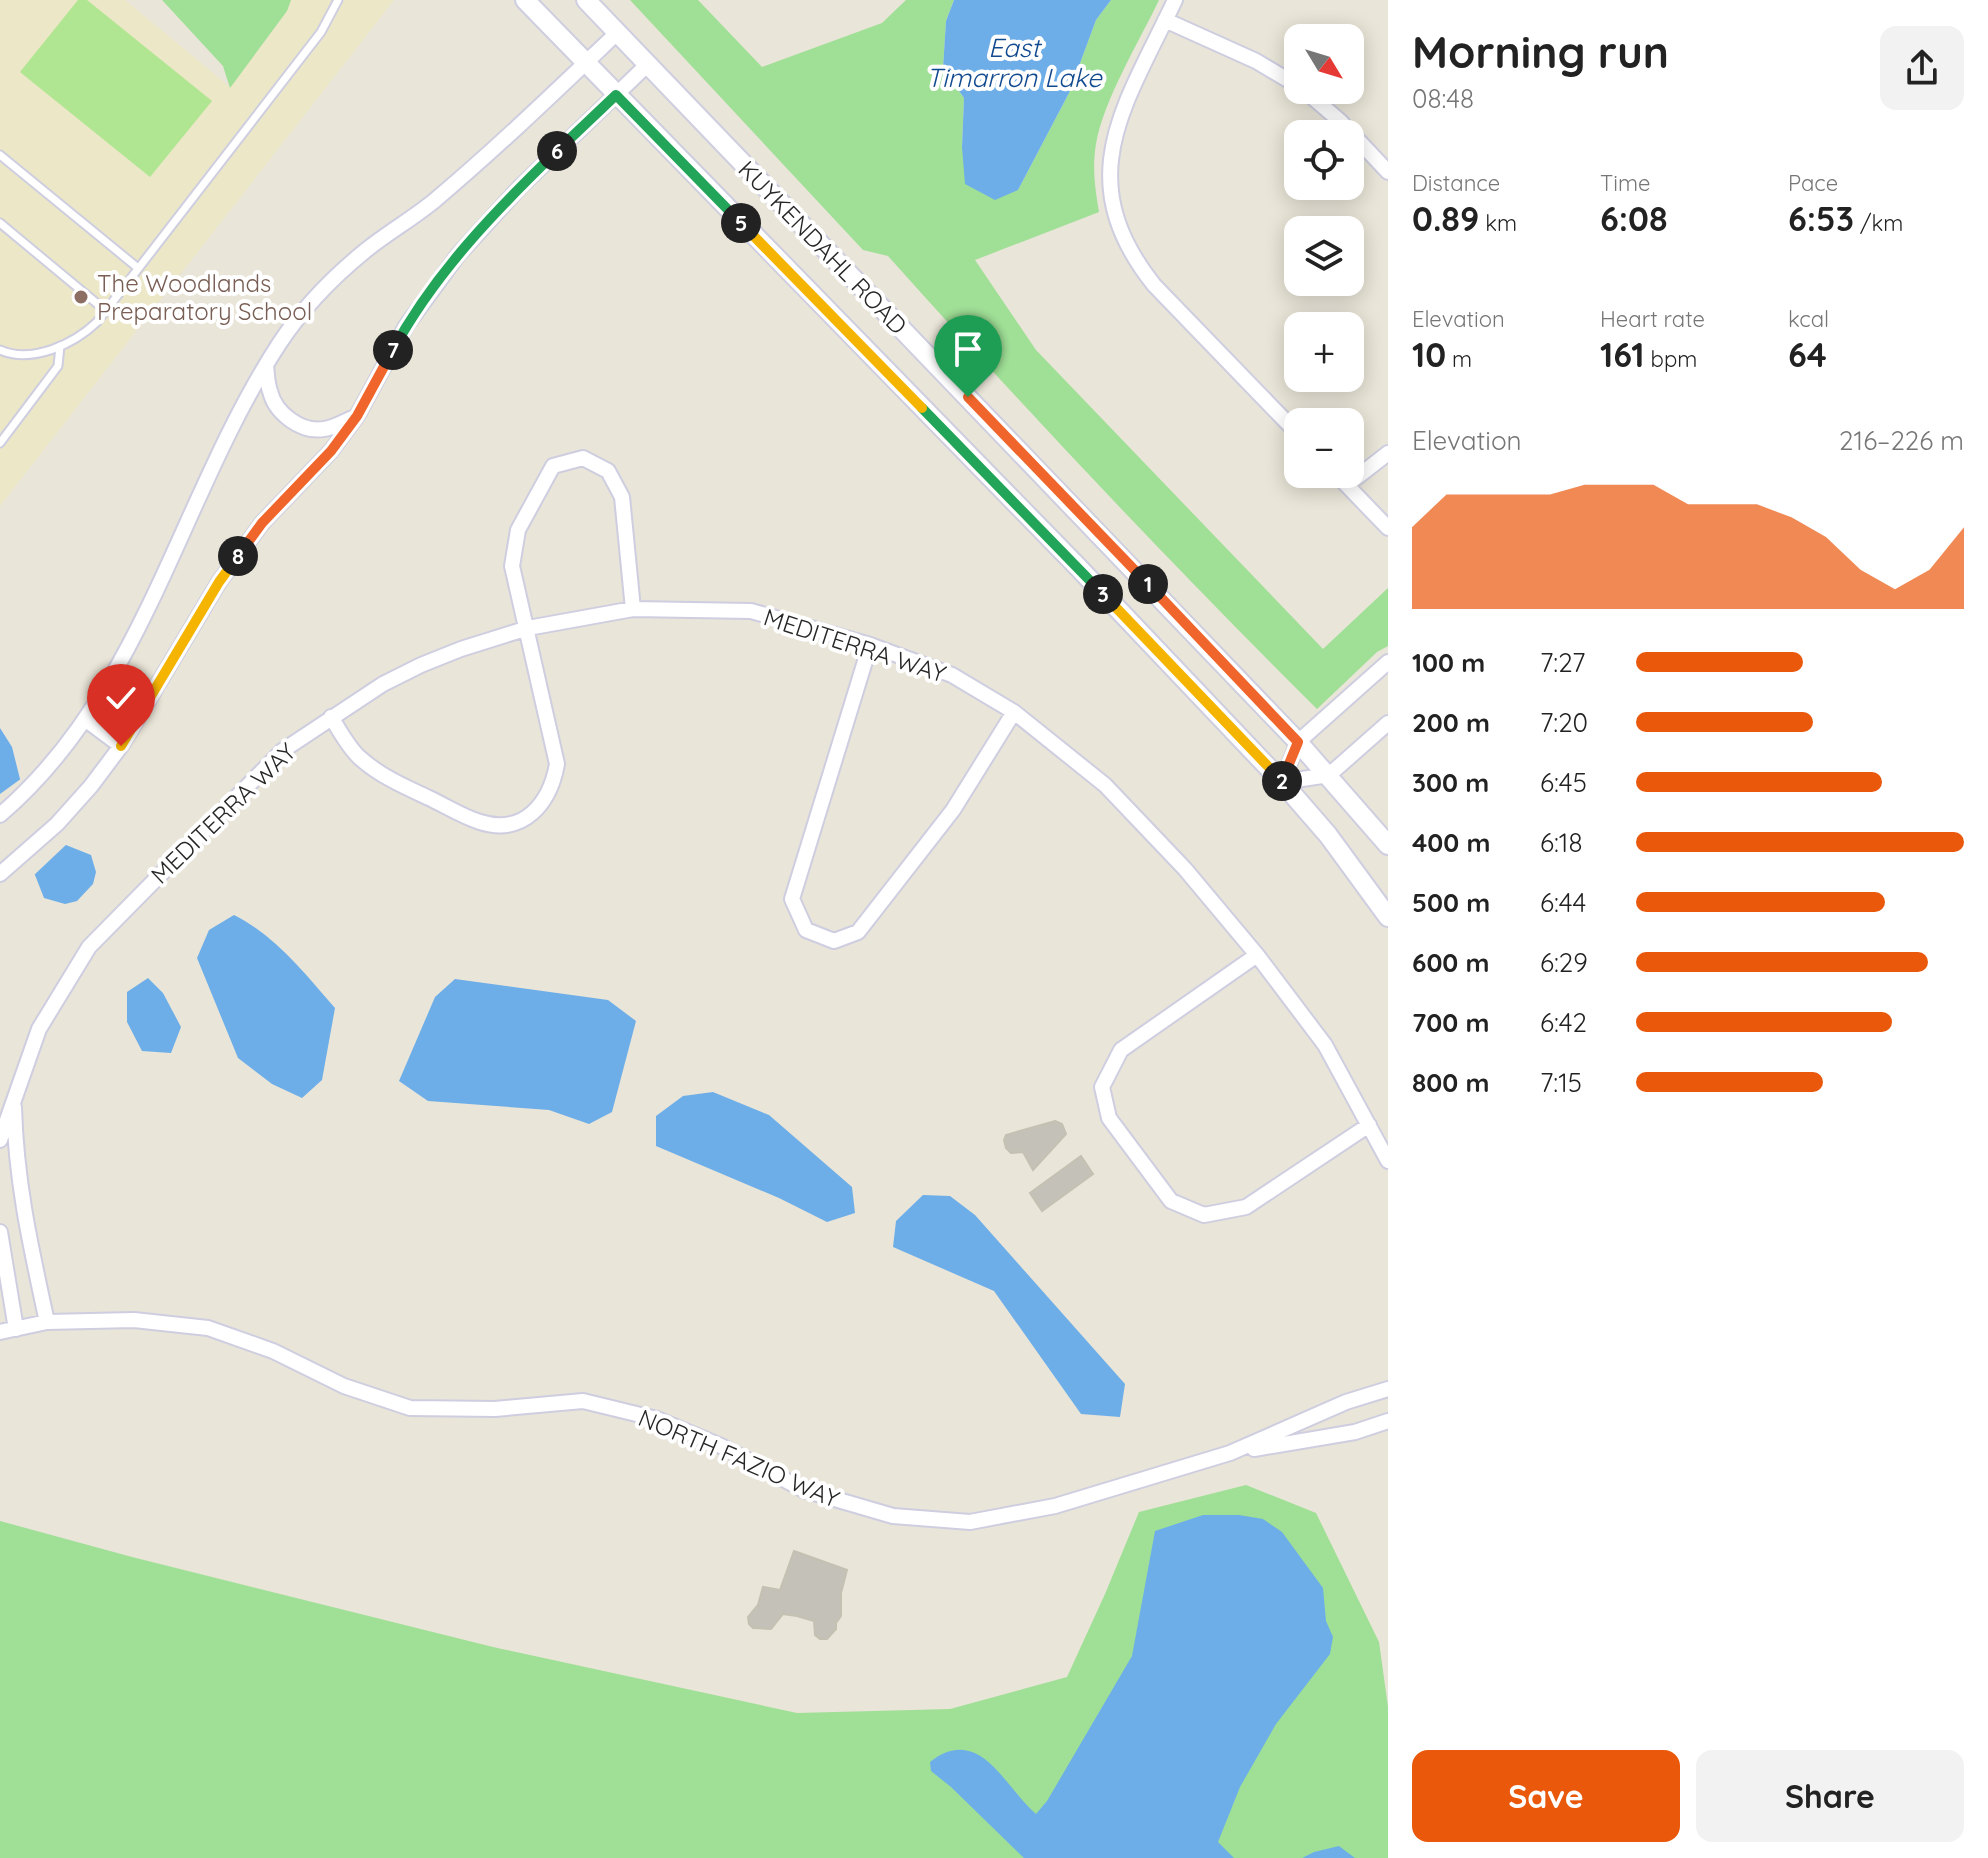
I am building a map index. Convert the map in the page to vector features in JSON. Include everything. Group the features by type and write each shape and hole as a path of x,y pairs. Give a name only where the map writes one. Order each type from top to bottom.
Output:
{"main road":[{"name":"KUYKENDAHL ROAD","path":"525,0 1076,565 1282,782 1328,835 1388,917"},
{"name":"KUYKENDAHL ROAD","path":"586,0 1298,742 1388,845"}],"street":[{"path":"1175,0 1122,113 1112,149 1109,188 1114,215 1137,264 1154,285 1284,420"},
{"path":"1165,20 1256,61 1284,78"},
{"path":"0,815 30,789 86,720 119,668 235,423 266,365 298,319 330,282 454,184 617,33"},
{"path":"0,874 57,824 121,746 219,582 262,523 331,451 357,416 406,326 458,255 519,188 648,64"},
{"path":"1320,104 1388,172"},
{"path":"266,365 270,393 279,410 292,421 306,428 325,429 357,416"},
{"path":"1364,467 1388,453"},
{"path":"331,717 357,756 395,782 481,823 506,825 526,818 542,805 553,785 557,764 512,566 518,530 553,466 583,458 608,471 622,497 633,609"},
{"path":"1350,488 1388,528"},
{"name":"MEDITERRA WAY","path":"0,1140 39,1029 89,947 282,751 383,684 421,665 528,628 633,609 751,611 870,645 952,675 1014,712 1105,785 1185,869 1257,955 1325,1045 1388,1161"},
{"path":"870,645 792,899 806,930 834,941 858,932 953,810 1014,712"},
{"path":"1282,782 1298,742 1388,662"},
{"path":"86,720 121,746"},
{"path":"1282,782 1329,775 1388,723"},
{"path":"1257,955 1121,1050 1102,1087 1109,1118 1171,1201 1204,1215 1246,1207 1369,1125"},
{"name":"MEDITERRA WAY","path":"14,1095 16,1160 26,1227 47,1322"},
{"path":"0,1232 16,1329"},
{"name":"NORTH FAZIO WAY","path":"0,1332 47,1322 134,1320 208,1328 273,1351 344,1386 410,1408 495,1409 583,1401 657,1419 721,1446 804,1490 893,1516 970,1522 1055,1506 1230,1453 1346,1402 1388,1389"},
{"name":"NORTH FAZIO WAY","path":"0,1339 16,1329"},
{"name":"NORTH FAZIO WAY","path":"1230,1453 1355,1432 1388,1421"}],"lane":[{"path":"0,350 25,354 60,346 81,337 106,311 321,32 338,0"},
{"path":"0,155 138,268"},
{"path":"0,223 106,311"},
{"path":"0,443 58,366 60,346"}],"shaded area":[{"name":"The Woodlands Preparatory School","path":"0,0 125,0 230,87 287,11 291,0 394,0 0,506"}],"green space":[{"path":"78,0 87,0 212,101 150,177 20,72"},
{"path":"162,0 291,0 287,11 230,88 223,66"},
{"path":"630,0 698,0 762,67 882,23 906,0 954,0 946,21 943,68 964,98 962,147 1018,190 1069,93 1096,20 1111,0 1159,0 1114,90 1100,127 1094,161 1099,212 975,260 1036,350 1323,649 1388,588 1388,646 1377,652 1317,709 1099,486 888,256 863,250"},
{"path":"1246,1485 1316,1513 1379,1642 1388,1707 1388,1858 0,1858 0,1521 493,1647 797,1713 950,1709 1067,1677 1139,1512"}],"water":[{"name":"East Timarron Lake","path":"954,0 1111,0 1096,20 1069,93 1018,190 995,200 965,184 962,147 964,98 943,68 946,21"},
{"path":"0,728 12,747 20,779 66,845 91,855 96,872 93,884 77,901 65,904 44,898 35,875 0,835"},
{"path":"234,915 276,944 335,1008 322,1080 302,1098 272,1084 238,1058 197,958 209,930"},
{"path":"148,978 163,993 181,1027 171,1053 142,1051 127,1022 127,992"},
{"path":"455,979 608,1000 636,1021 612,1112 589,1124 549,1110 428,1101 399,1081 435,997"},
{"path":"713,1092 769,1115 852,1187 855,1213 827,1222 779,1198 656,1146 656,1116 683,1096"},
{"path":"923,1195 950,1196 975,1215 1125,1384 1120,1417 1081,1414 994,1291 893,1247 896,1221"},
{"path":"1203,1515 1263,1519 1282,1532 1323,1588 1326,1621 1333,1637 1330,1654 1276,1724 1240,1787 1218,1842 1234,1858 1024,1858 931,1771 930,1762 948,1752 963,1750 977,1754 1002,1776 1036,1814 1047,1801 1132,1656 1155,1531"},
{"path":"1339,1846 1355,1858 1302,1858 1314,1852"}],"pier":[{"path":"22,778 69,842 32,877 0,841 0,794"}],"building":[{"path":"1055,1121 1062,1124 1066,1134 1033,1170 1023,1152 1011,1153 1006,1148 1006,1135"},
{"path":"1081,1156 1093,1174 1042,1211 1030,1193"},
{"path":"794,1551 847,1570 841,1593 841,1616 836,1629 827,1639 815,1635 814,1621 797,1616 783,1614 771,1629 753,1628 749,1624 748,1617 758,1605 763,1587 780,1590"}],"place":[{"name":"The Woodlands Preparatory School","path":"81,297"}],"route":[{"path":"121,746 219,582 262,523 331,451 357,416 406,326 425,298 486,222 616,95 1076,565 1282,782 1298,742 968,397"}]}
